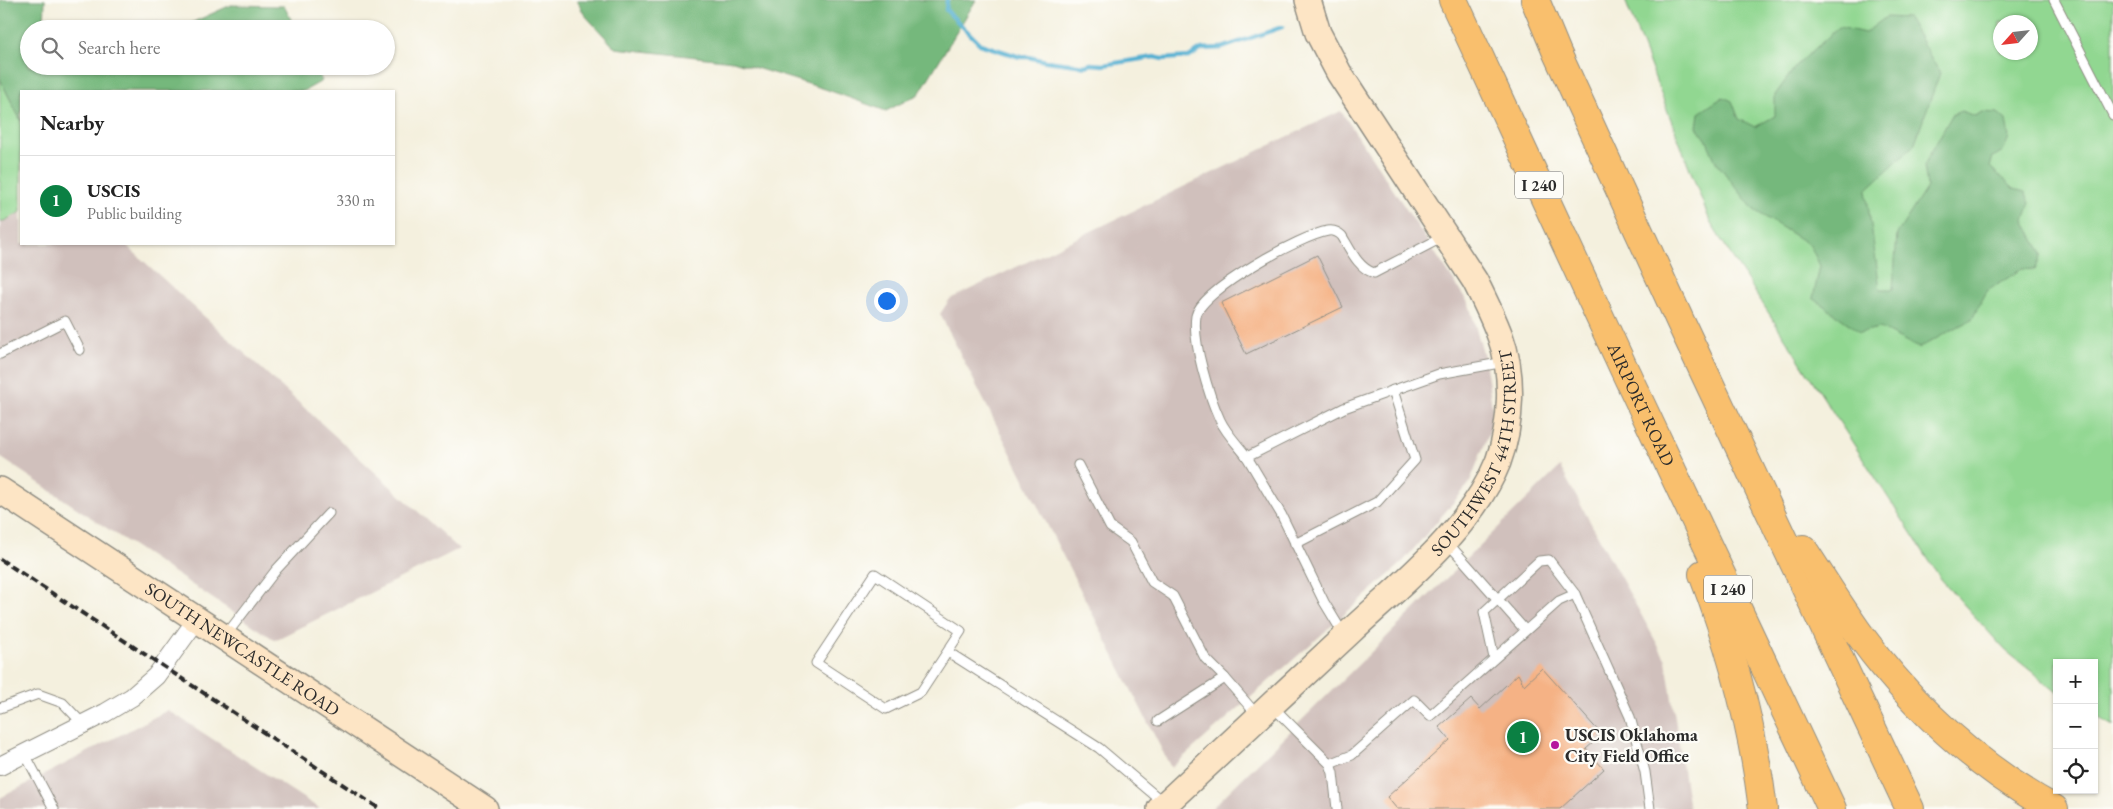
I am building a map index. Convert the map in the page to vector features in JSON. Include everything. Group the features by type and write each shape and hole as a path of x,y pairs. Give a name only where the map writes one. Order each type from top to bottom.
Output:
{"highway":[{"name":"AIRPORT ROAD","path":"1453,0 1624,369 1832,809"},
{"path":"1535,0 1604,157 1910,809"},
{"path":"1624,369 1720,618 1746,707 1758,768 1763,809"},
{"path":"1751,471 1859,634 1898,682 1927,714 1961,746 1998,774 2054,809"}],"street":[{"name":"SOUTHWEST 44TH STREET","path":"1166,807 1432,555 1479,499 1498,461 1507,424 1509,392 1507,361 1501,336 1488,307 1475,281 1339,74 1318,33 1308,0"},
{"name":"SOUTH NEWCASTLE ROAD","path":"0,490 484,809"},
{"path":"0,766 120,705 143,688 156,676 197,619"}],"lane":[{"path":"2054,0 2113,115"},
{"path":"1345,637 1324,602 1281,514 1246,457 1220,421 1200,358 1196,315 1208,298 1232,279 1304,238 1329,231 1337,232 1342,236 1362,266 1367,271 1374,273 1445,236"},
{"path":"0,354 65,321 80,350"},
{"path":"1246,457 1344,408 1439,374 1507,361"},
{"path":"1296,544 1377,502 1415,460 1393,390"},
{"path":"1078,465 1110,527 1131,542 1152,582 1173,596 1205,658 1265,712 1330,764 1333,773 1337,809"},
{"path":"224,638 276,570 329,513"},
{"path":"1445,540 1524,630"},
{"path":"1494,658 1484,612 1539,561 1549,560 1575,594 1630,718 1645,772 1650,809"},
{"path":"875,574 961,631 948,652 921,692 886,709 816,663 875,574"},
{"path":"1330,764 1352,755 1414,700 1430,716 1524,630 1559,601 1575,594"},
{"path":"948,652 1099,748 1166,807"},
{"path":"1158,721 1225,678"},
{"path":"0,708 38,694 63,704 83,724"},
{"path":"25,754 54,809"}],"shaded area":[{"path":"1341,111 1469,304 1485,360 1494,420 1469,484 1400,565 1171,768 940,314 950,299"},
{"path":"20,213 20,245 126,245 459,549 275,640 0,457 0,223"},
{"path":"1560,467 1666,660 1689,809 1211,809"},
{"path":"168,710 320,809 0,809 0,798"}],"green space":[{"path":"0,0 45,0 44,20 20,20 20,75 319,75 322,81 306,90 20,90 20,119 0,79"},
{"path":"577,0 976,0 919,94 886,111 825,89 733,61 615,48 584,14"},
{"path":"1625,0 2113,0 2113,726 2098,717 2098,659 2053,659 2053,689 2005,650 1941,579 1711,224"},
{"path":"231,5 284,6 291,20 198,20"},
{"path":"1886,17 1908,18 1940,73 1914,145 1866,190 1880,289 1893,289 1897,234 1927,187 1924,165 1952,115 1961,111 1975,116 1982,112 1998,113 2006,120 2009,138 2003,151 1993,157 1990,167 2014,189 2025,192 2030,203 2024,220 2042,254 2035,270 2022,269 1987,291 1972,319 1919,348 1880,328 1860,332 1813,298 1820,266 1810,245 1754,210 1716,162 1706,139 1697,127 1699,113 1723,97 1732,101 1739,119 1755,127 1775,116 1775,95 1796,66 1839,27 1865,33"},
{"path":"0,79 20,119 20,213 0,223"}],"building":[{"path":"1317,255 1343,307 1246,354 1221,303"},
{"path":"1542,668 1602,735 1586,749 1604,769 1560,809 1397,809 1387,797 1450,740 1439,727 1471,699 1480,709 1518,674 1524,685"}],"waterway":[{"path":"947,0 946,10 980,44 1020,57 1085,66 1154,57 1163,59 1189,57 1202,49 1222,48 1282,27"}],"railway":[{"path":"0,559 380,809"}],"place":[{"name":"USCIS","path":"1523,737"},
{"name":"USCIS Oklahoma City Field Office","path":"1555,745"}]}
